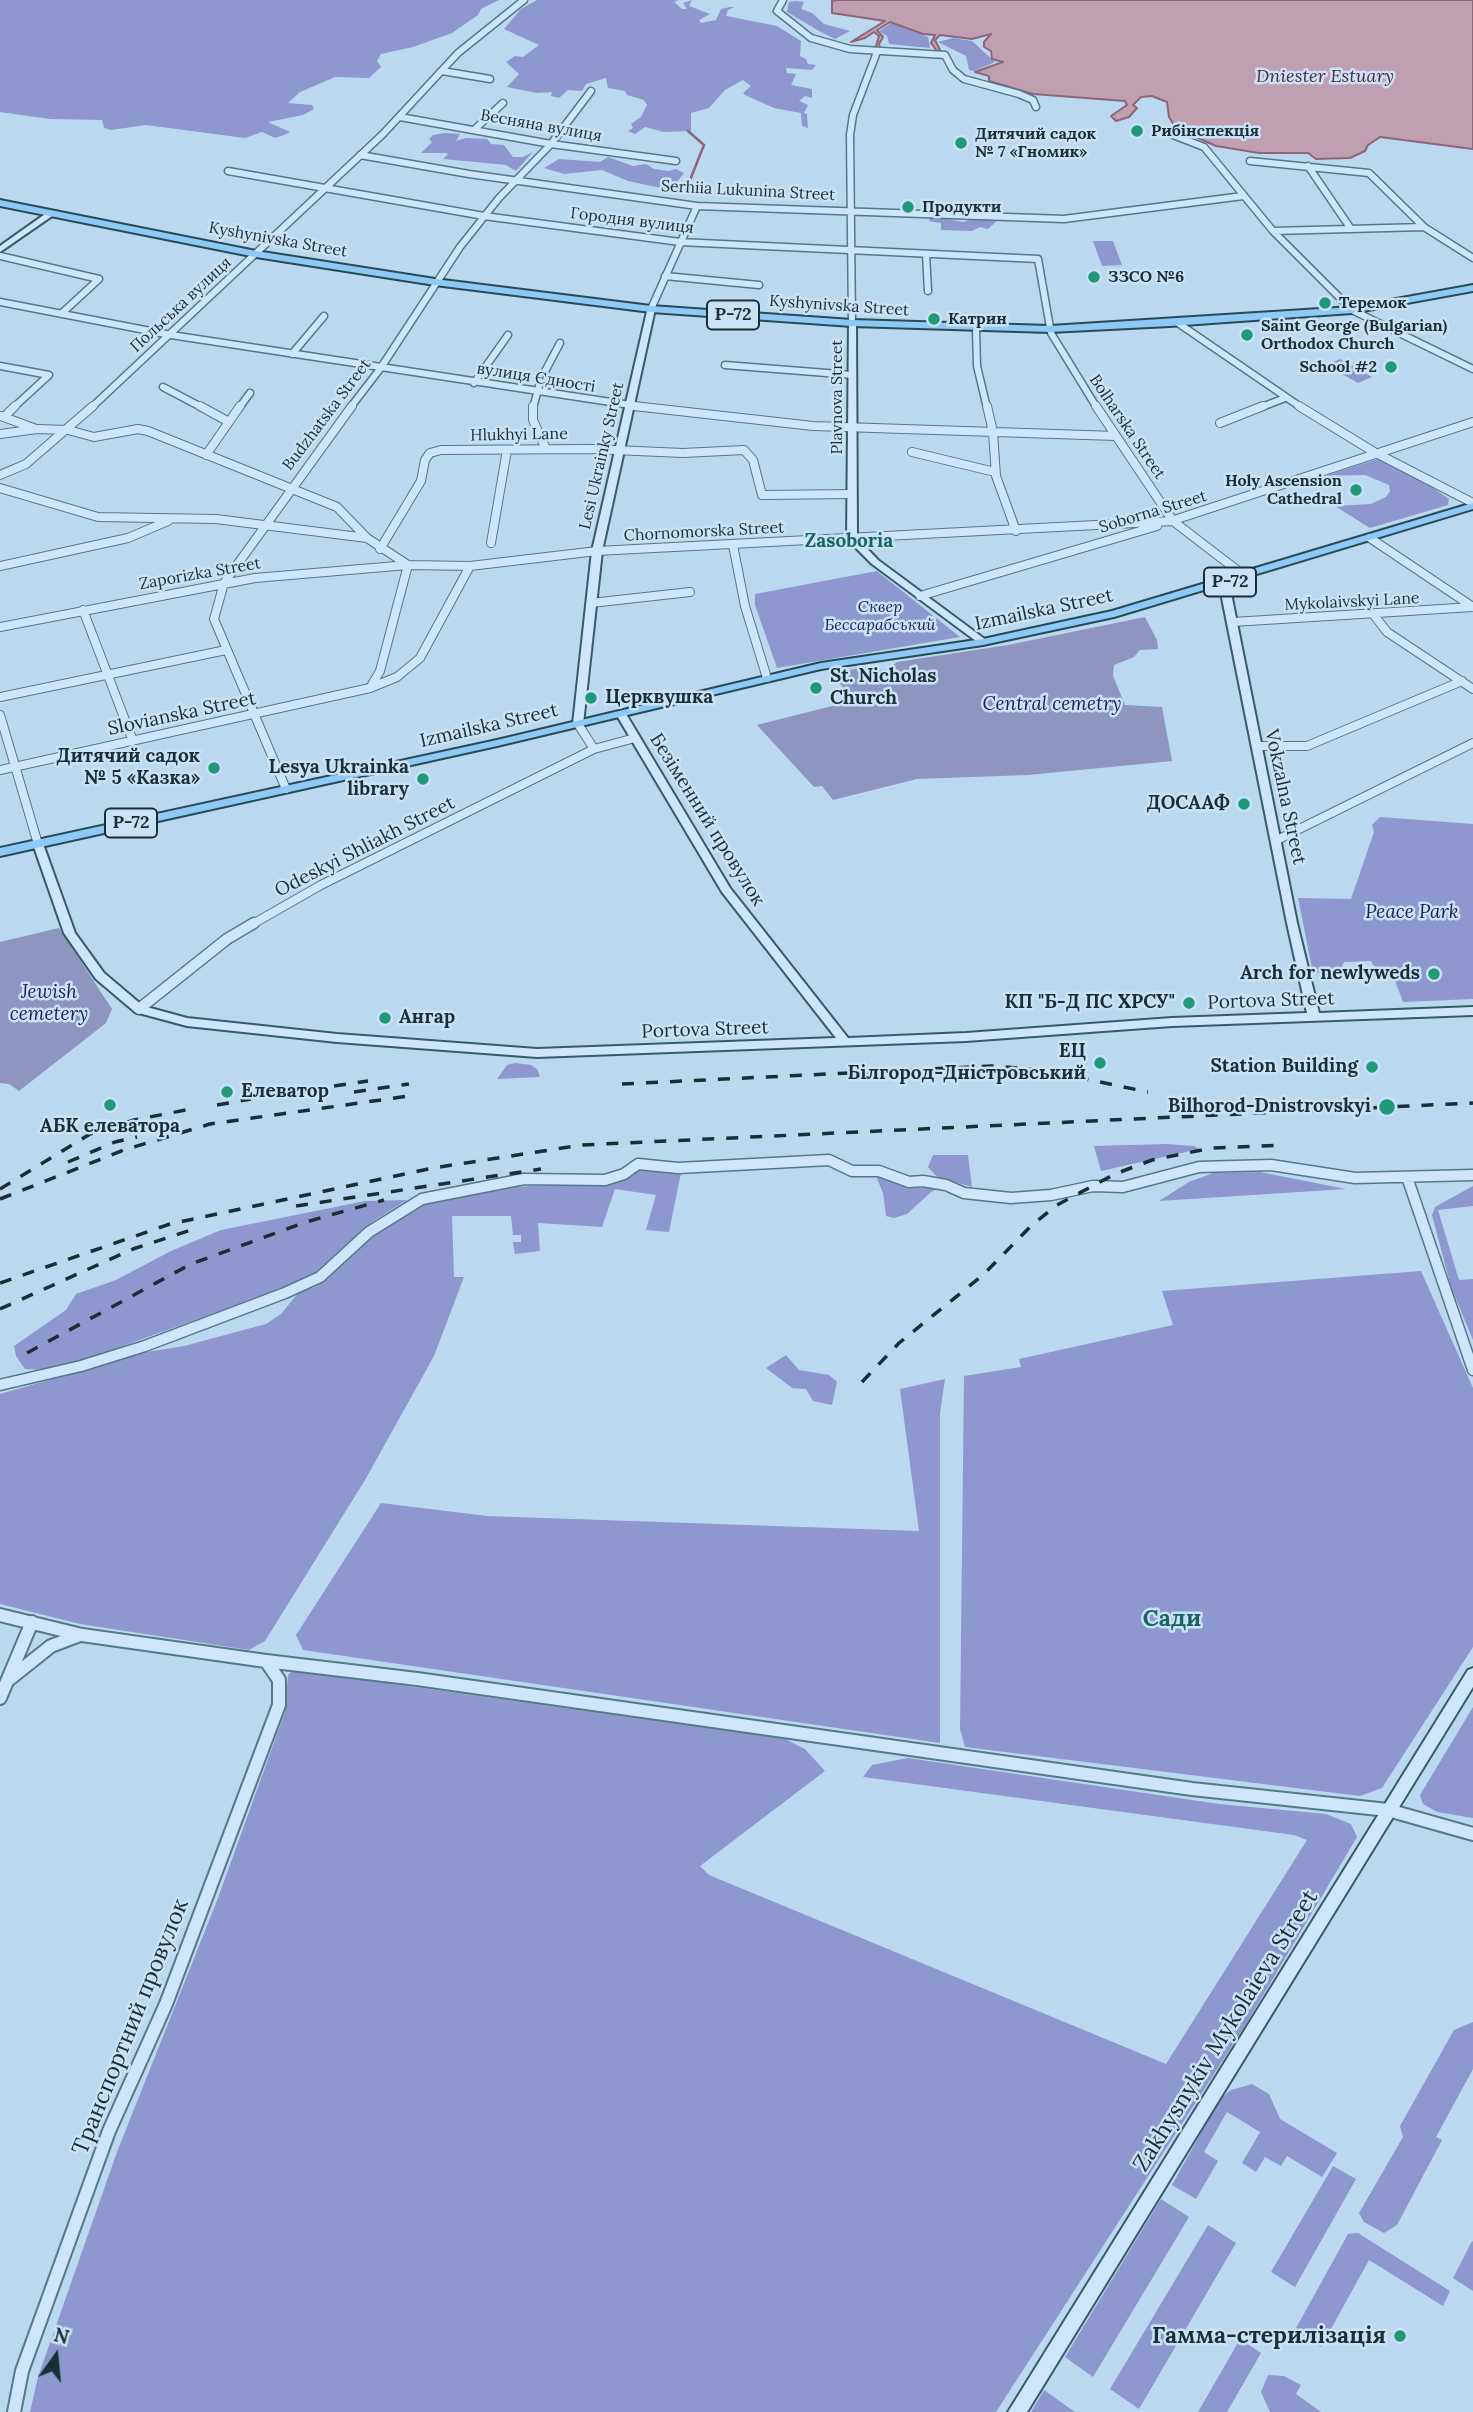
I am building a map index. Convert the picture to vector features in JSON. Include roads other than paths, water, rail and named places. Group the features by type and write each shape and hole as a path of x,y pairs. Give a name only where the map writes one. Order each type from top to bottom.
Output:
{"main road":[{"name":"Kyshynivska Street","path":"0,203 256,254 435,282 651,309 852,323 976,329 1050,329 1178,323 1352,310 1473,288"},
{"name":"Izmailska Street","path":"0,852 578,724 767,678 862,659 983,642 1114,614 1246,577 1473,505"}],"street":[{"name":"Польська вулиця","path":"0,475 26,464 68,430 400,117 458,53 524,0"},
{"path":"783,0 776,11 811,38 838,47 877,52 900,50 945,55 953,70 964,79 1018,94 1033,100 1036,107"},
{"name":"Plavnova Street","path":"852,539 854,427 849,210 853,115 877,52"},
{"path":"442,71 490,79"},
{"name":"Budzhatska Street","path":"286,789 214,619 224,583 290,488 380,369 435,282 484,216 551,144 591,91"},
{"path":"476,128 503,103"},
{"name":"Весняна вулиця","path":"400,117 476,128 551,144 676,161"},
{"path":"1160,131 1204,147 1273,230 1352,310 1473,369"},
{"name":"Serhiia Lukunina Street","path":"360,155 515,181 697,206 1054,219 1243,196"},
{"path":"1250,161 1373,175 1424,227 1473,258"},
{"path":"1308,166 1351,229"},
{"name":"Городня вулиця","path":"228,171 323,190 484,216 680,242 1038,259"},
{"name":"Lesi Ukrainky Street","path":"578,724 597,551 651,309 697,206"},
{"path":"0,250 51,214"},
{"path":"1273,230 1424,227"},
{"path":"926,254 928,291"},
{"path":"0,256 99,279 61,314"},
{"name":"Bolharska Street","path":"1038,259 1041,262 1050,329 1090,398 1173,521 1246,577"},
{"path":"665,276 759,285"},
{"name":"вулиця Єдності","path":"0,302 292,355 630,406 764,422 1116,436"},
{"path":"292,355 324,316"},
{"path":"1178,323 1286,398 1379,455 1473,505"},
{"path":"976,329 977,366 993,432 995,472 1016,531"},
{"path":"474,383 508,335"},
{"path":"546,449 533,420 536,392 560,343"},
{"path":"725,365 852,375"},
{"path":"0,366 49,375 2,417 37,429"},
{"path":"163,387 229,422"},
{"path":"206,454 250,393"},
{"path":"1220,423 1286,398"},
{"name":"Soborna Street","path":"920,596 1173,521 1473,422"},
{"path":"0,434 37,429"},
{"name":"Chornomorska Street","path":"37,429 68,430 94,437 138,429 148,431 338,507 380,549 408,565 470,566 597,551 1173,521"},
{"name":"Hlukhyi Lane","path":"380,549 393,532 421,481 425,460 430,453 441,450 546,449 683,453 744,450 753,460 759,492 762,495 852,495"},
{"path":"492,543 507,450"},
{"path":"912,452 995,472"},
{"path":"0,488 98,517 216,519 367,538"},
{"path":"0,566 128,538 170,520"},
{"path":"1370,538 1473,607"},
{"path":"852,539 875,562 983,642"},
{"path":"733,545 745,606 767,678"},
{"path":"370,688 380,671 408,565"},
{"name":"Zaporizka Street","path":"0,627 224,583 317,570 408,565"},
{"name":"Slovianska Street","path":"0,770 370,688 397,677 420,658 470,566"},
{"name":"Vokzalna Street","path":"1224,583 1292,923 1314,1017"},
{"path":"591,603 640,600 690,592"},
{"name":"Mykolaivskyi Lane","path":"1233,622 1473,607"},
{"path":"83,610 133,741"},
{"path":"1374,615 1387,632 1473,689"},
{"path":"0,697 226,650"},
{"path":"1256,746 1307,747 1462,681"},
{"name":"Безіменний провулок","path":"621,714 726,890 845,1042"},
{"path":"0,715 38,844"},
{"path":"578,724 594,749"},
{"name":"Odeskyi Shliakh Street","path":"139,1009 227,939 321,886 594,749 635,738"},
{"path":"1277,839 1473,743"},
{"name":"Portova Street","path":"38,844 70,933 100,976 139,1009 187,1022 337,1038 537,1053 845,1042 1473,1011"},
{"path":"0,1385 81,1366 145,1346 285,1293 320,1277 369,1232 422,1199 501,1182 524,1179 605,1180 624,1174 638,1164 678,1168 830,1160 852,1171 879,1171 909,1182 923,1181 946,1185 964,1193 1011,1198 1051,1195 1093,1186 1122,1187 1199,1167 1271,1164 1355,1178 1473,1175"},
{"path":"1408,1177 1473,1370"},
{"path":"0,1615 82,1634 266,1661 417,1679 1178,1788 1388,1810 1473,1834"},
{"path":"0,1698 32,1622"},
{"path":"7,1681 51,1646 82,1634"},
{"name":"Транспортний провулок","path":"14,2412 22,2371 109,2131 170,1993 279,1705 279,1680 266,1661"},
{"name":"Zakhysnykiv Mykolaieva Street","path":"1017,2412 1473,1674"}],"water":[{"name":"Dniester Estuary","path":"1473,0 1473,149 1380,137 1368,145 1365,151 1350,158 1316,159 1308,153 1259,153 1216,146 1176,128 1169,117 1167,102 1152,96 1141,97 1133,105 1137,108 1129,117 1116,121 1111,116 1127,105 1125,101 1033,94 989,81 989,76 975,72 1003,62 992,59 991,51 984,47 984,42 991,34 972,39 940,35 935,40 941,52 931,43 935,35 923,34 890,22 877,30 883,37 879,44 881,50 876,46 879,36 874,32 851,42 885,21 832,13 832,1"}],"waterway":[{"path":"688,131 704,145 690,180"}],"railway":[{"path":"622,1084 992,1066 1042,1070 1148,1092"},
{"path":"334,1086 368,1081"},
{"path":"354,1092 409,1084"},
{"path":"269,1096 306,1090"},
{"path":"0,1199 124,1150 210,1124 409,1096"},
{"path":"217,1105 251,1099"},
{"path":"0,1283 170,1224 433,1168 582,1145 1473,1103"},
{"path":"0,1189 90,1134 134,1120 191,1109"},
{"path":"68,1162 115,1142 137,1137"},
{"path":"862,1382 899,1343 983,1275 1031,1226 1057,1205 1115,1174 1152,1160 1212,1148 1283,1145"},
{"path":"296,1206 541,1169"},
{"path":"27,1353 191,1264 306,1222 384,1200"},
{"path":"0,1309 133,1249 197,1228"}],"place":[{"name":"Рибінспекція","path":"1137,131"},
{"name":"Дитячий садок № 7 «Гномик»","path":"961,143"},
{"name":"Продукти","path":"908,207"},
{"name":"ЗЗСО №6","path":"1094,277"},
{"name":"Теремок","path":"1325,303"},
{"name":"Катрин","path":"934,319"},
{"name":"Saint George (Bulgarian) Orthodox Church","path":"1247,335"},
{"name":"School #2","path":"1391,367"},
{"name":"Holy Ascension Cathedral","path":"1356,490"},
{"name":"St. Nicholas Church","path":"816,688"},
{"name":"Церквушка","path":"591,698"},
{"name":"Дитячий садок № 5 «Казка»","path":"214,768"},
{"name":"Lesya Ukrainka library","path":"423,779"},
{"name":"ДОСААФ","path":"1244,804"},
{"name":"Arch for newlyweds","path":"1434,974"},
{"name":"КП \"Б-Д ПС ХРСУ\"","path":"1189,1003"},
{"name":"Ангар","path":"385,1018"},
{"name":"ЕЦ Білгород-Дністровський","path":"1100,1063"},
{"name":"Station Building","path":"1372,1067"},
{"name":"Елеватор","path":"227,1092"},
{"name":"АБК елеватора","path":"110,1105"},
{"name":"Bilhorod-Dnistrovskyi","path":"1387,1107"},
{"name":"Гамма-стерилізація","path":"1400,2336"}],"district":[{"name":"Zasoboria","path":"849,542"},
{"name":"Сади","path":"1172,1619"}],"park label":[{"name":"Сквер Бессарабський","path":"880,616"},
{"name":"Central cemetry","path":"1052,705"},
{"name":"Peace Park","path":"1412,913"},
{"name":"Jewish cemetery","path":"49,1004"}]}
